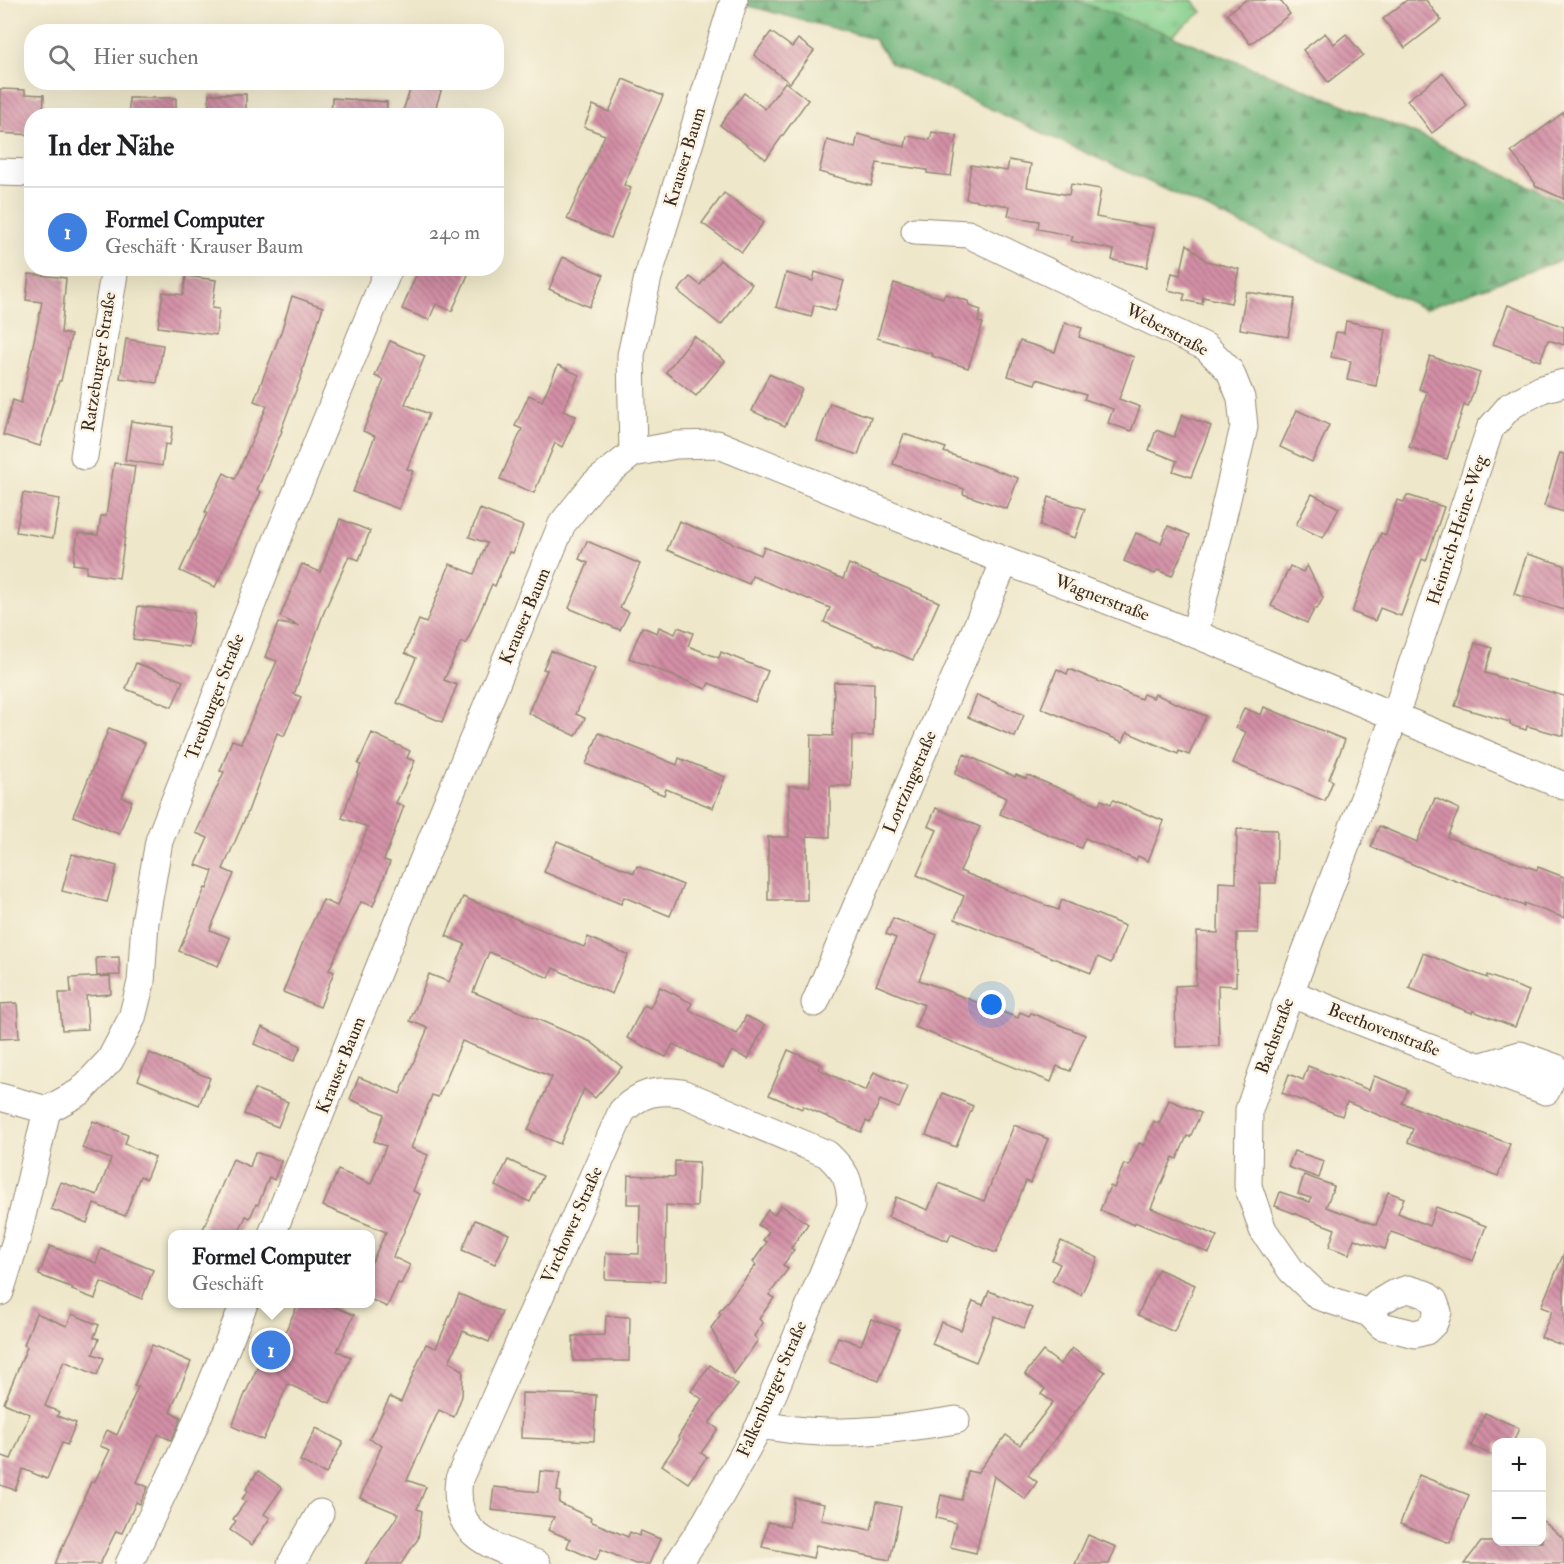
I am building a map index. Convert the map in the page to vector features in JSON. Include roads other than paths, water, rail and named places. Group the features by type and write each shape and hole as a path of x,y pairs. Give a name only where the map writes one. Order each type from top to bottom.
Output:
{"street":[{"name":"Krauser Baum","path":"274,1230 562,524 594,484 633,453 631,356 648,277 734,0"},
{"path":"0,172 24,173"},
{"name":"Weberstraße","path":"915,231 968,234 1206,347 1230,371 1241,398 1244,427 1195,634"},
{"name":"Ratzeburger Straße","path":"84,456 114,276"},
{"name":"Treuburger Straße","path":"47,1110 80,1092 110,1060 132,1018 141,982 145,922 159,841 275,545 386,276"},
{"name":"Heinrich-Heine-Weg","path":"1395,716 1490,429 1510,406 1542,389 1564,383"},
{"name":"Wagnerstraße","path":"633,453 676,445 717,444 1005,561 1195,634 1564,786"},
{"name":"Lortzingstraße","path":"815,1003 1005,561"},
{"name":"Bachstraße","path":"1369,1312 1318,1296 1291,1270 1263,1230 1248,1186 1249,1110 1290,993 1395,716"},
{"name":"Beethovenstraße","path":"1290,993 1479,1067"},
{"name":"Virchower Straße","path":"537,1564 490,1545 475,1536 466,1525 460,1510 457,1494 459,1479 622,1111 634,1100 648,1094 666,1091 682,1093 804,1143 827,1154 841,1167 850,1185 851,1206"},
{"path":"0,1098 47,1110 17,1237 0,1292"},
{"name":"Falkenburger Straße","path":"678,1564 705,1522 760,1425 851,1206"},
{"path":"129,1564 191,1434 242,1308"},
{"path":"760,1425 807,1431 849,1431 903,1428 956,1420"},
{"path":"291,1564 320,1513"}],"place":[{"name":"Formel Computer","path":"271,1350"}]}
